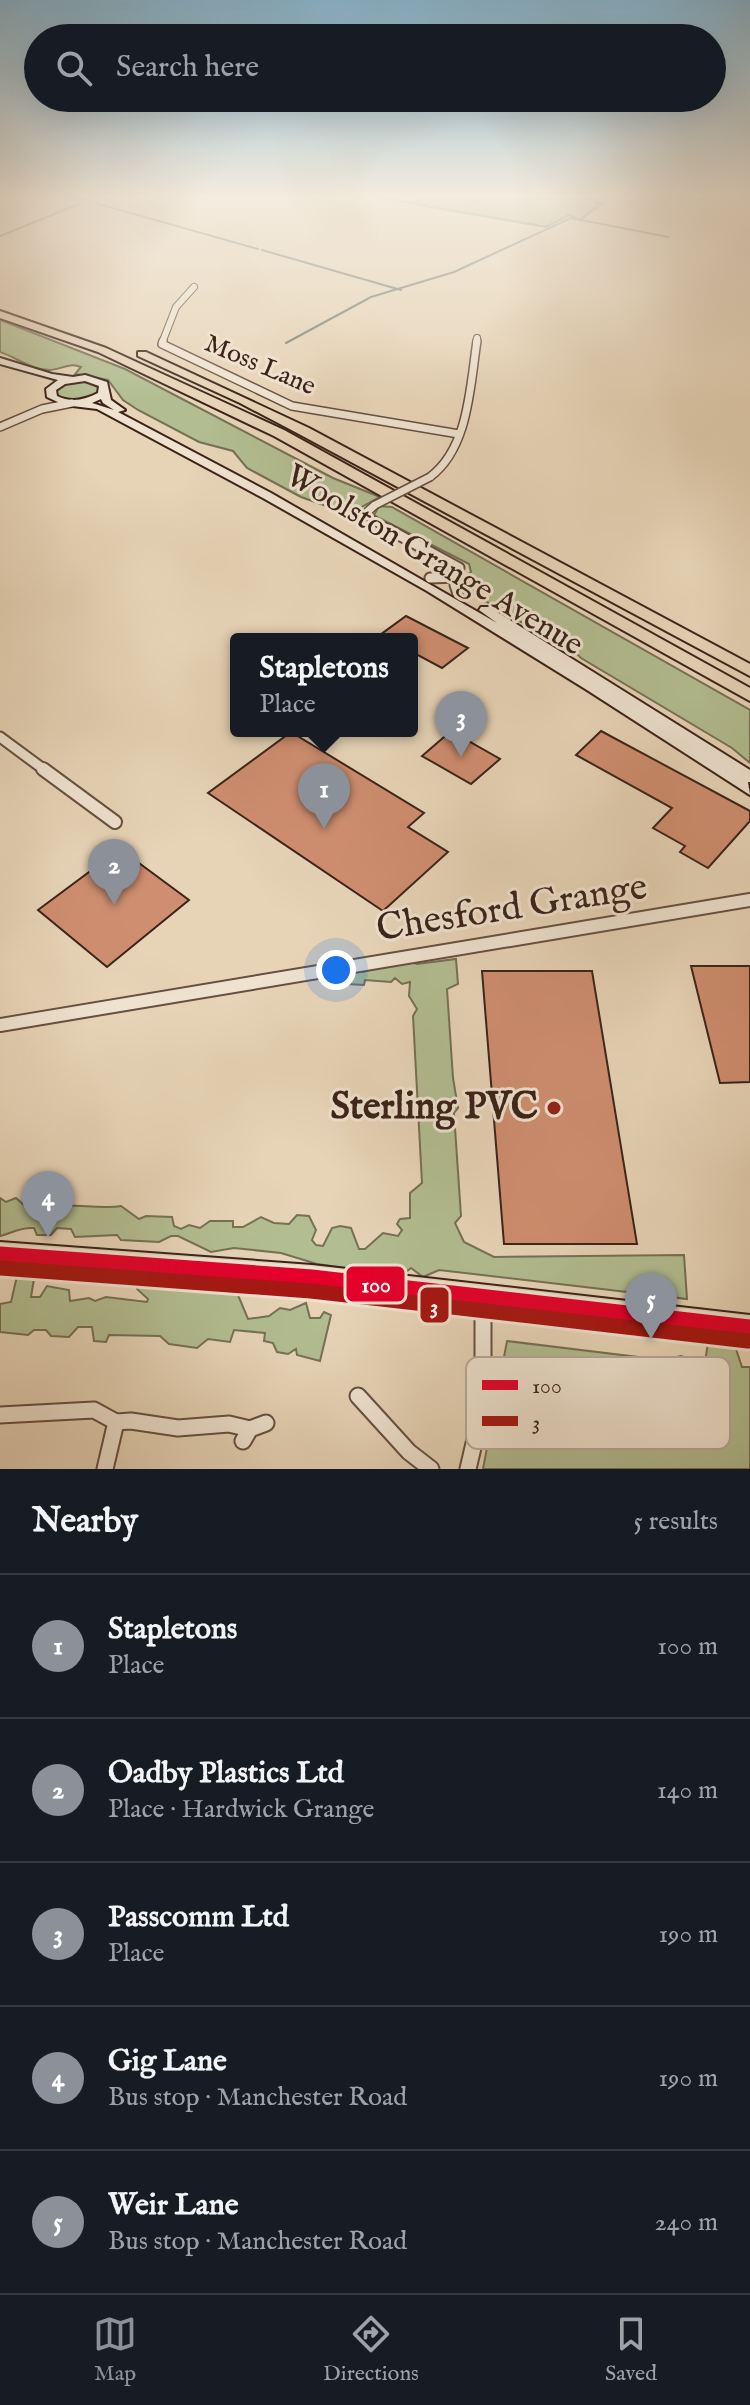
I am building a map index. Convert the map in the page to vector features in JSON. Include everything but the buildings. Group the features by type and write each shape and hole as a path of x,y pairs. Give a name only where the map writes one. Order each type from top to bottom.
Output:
{"highway":[{"path":"0,303 121,345 244,400 750,671"},
{"path":"0,314 102,350 219,402 546,579 750,695"}],"main road":[{"path":"4,362 51,377 79,378"},
{"path":"4,362 44,382 50,394 62,382 79,378"},
{"name":"Woolston Grange Avenue","path":"79,378 101,382 105,398 113,406 268,486 458,594 750,777"},
{"path":"75,403 93,400 105,390"},
{"name":"Woolston Grange Avenue","path":"50,394 57,401 109,411 348,540 573,675 750,790"},
{"path":"0,1254 206,1267 483,1295 750,1327"}],"street":[{"name":"Moss Lane","path":"194,287 176,307 162,344 292,406 459,434"},
{"path":"458,594 457,577 460,571 456,565 371,519 367,512 446,466 459,434 477,338"},
{"path":"42,409 50,394"},
{"path":"0,427 42,409 75,403"},
{"path":"430,578 457,577"},
{"path":"0,737 115,822"},
{"name":"Chesford Grange","path":"0,1025 750,900"},
{"path":"483,1295 483,1357"},
{"path":"358,1396 409,1452 431,1469"},
{"path":"0,1415 94,1410 116,1422 133,1418 170,1428 222,1422 253,1431"},
{"path":"105,1469 116,1422"},
{"path":"468,1469 473,1449"}],"green space":[{"path":"0,320 125,369 333,478 380,497 349,514 301,497 247,468 233,451 199,442 138,410 123,400 108,380 75,374 81,367 76,366 49,370 36,368 0,352"},
{"path":"87,381 99,388 96,394 69,401 57,398 56,388 66,383"},
{"path":"379,506 392,507 750,710 750,763 732,748 581,658 560,638 521,622 465,589 463,579 471,572 469,564 374,515"},
{"path":"456,959 458,984 447,989 458,1108 454,1113 461,1216 455,1223 464,1242 494,1257 684,1255 687,1299 439,1270 423,1277 411,1268 401,1276 317,1264 281,1253 234,1248 211,1252 178,1236 159,1242 121,1240 117,1235 75,1237 71,1229 57,1228 51,1235 37,1235 34,1228 29,1228 0,1236 0,1198 6,1202 16,1198 24,1205 37,1204 41,1209 121,1206 139,1219 146,1216 172,1217 174,1226 181,1229 189,1225 200,1228 210,1221 233,1221 233,1227 243,1227 261,1217 274,1223 289,1224 297,1215 309,1216 316,1230 312,1240 316,1245 323,1246 332,1228 340,1226 351,1228 359,1249 365,1249 383,1233 398,1236 402,1230 397,1224 400,1219 410,1218 410,1193 422,1183 413,1016 417,1009 409,996 410,982 402,984 395,978 391,982 365,980 364,985 346,984 343,972 364,972 406,960 417,964"},
{"path":"140,1271 221,1281 223,1288 238,1295 248,1319 269,1316 280,1308 290,1310 306,1303 310,1318 320,1318 324,1312 331,1315 320,1361 297,1355 296,1349 288,1354 277,1352 273,1343 264,1341 265,1333 234,1330 230,1342 208,1339 197,1348 169,1344 160,1336 109,1335 106,1342 94,1341 92,1327 78,1327 69,1337 51,1336 46,1330 34,1330 28,1335 0,1332 0,1304 11,1302 17,1276 34,1279 31,1297 40,1297 47,1286 69,1290 70,1301 89,1298 95,1301 106,1297 147,1302 148,1299 137,1289"},
{"path":"720,1334 732,1337 742,1367 750,1367 750,1469 483,1469 487,1449 730,1449 730,1357 706,1357 708,1342"},
{"path":"507,1341 638,1357 504,1357"}],"waterway":[{"path":"309,264 398,289"},
{"path":"398,289 472,264"},
{"path":"286,343 371,297 398,289"}],"transit line":[{"name":"100","path":"0,1254 312,1277 750,1327"},
{"name":"3","path":"0,1268 311,1291 748,1341"}],"place":[{"name":"Passcomm Ltd","path":"461,757"},
{"name":"Stapletons","path":"324,829"},
{"name":"Oadby Plastics Ltd","path":"114,905"},
{"name":"Sterling PVC","path":"554,1108"},
{"name":"Gig Lane","path":"48,1237"},
{"name":"Weir Lane","path":"651,1339"}]}
